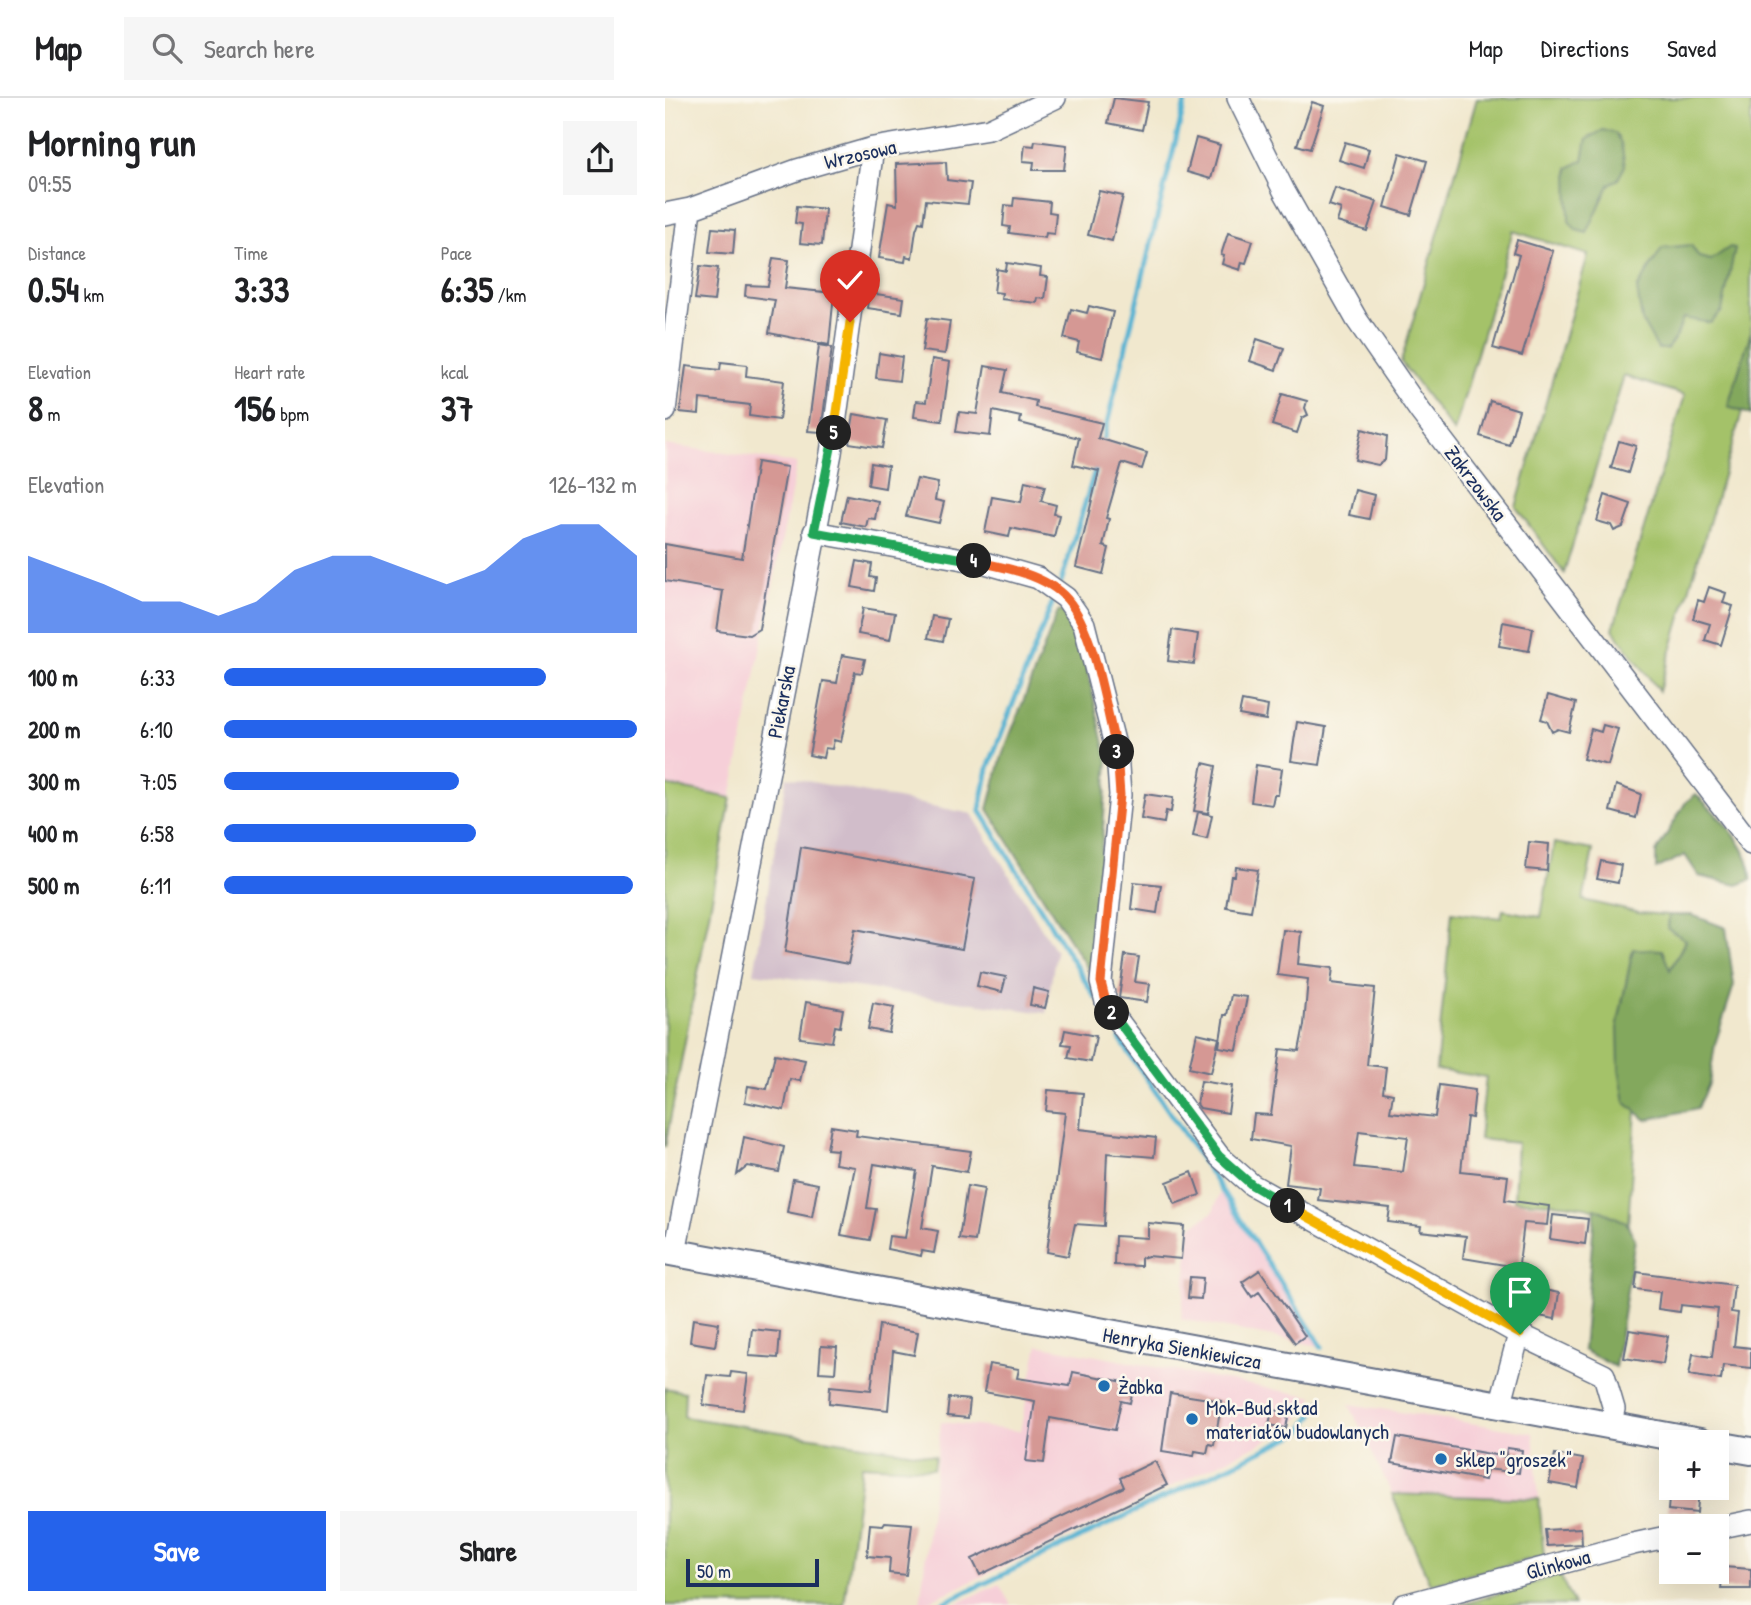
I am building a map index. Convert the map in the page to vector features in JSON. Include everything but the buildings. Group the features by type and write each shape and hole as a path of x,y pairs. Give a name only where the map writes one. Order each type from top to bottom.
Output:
{"main road":[{"name":"Henryka Sienkiewicza","path":"670,1252 1659,1435"},
{"path":"1729,1447 1751,1451"}],"street":[{"name":"Wrzosowa","path":"665,214 690,209 797,170 873,148 989,129 1055,98"},
{"name":"Zakrzowska","path":"1237,98 1284,191 1357,320 1388,365 1751,844"},
{"name":"Piekarska","path":"670,1252 839,409 873,148"},
{"path":"665,411 690,209"},
{"path":"814,532 985,564 1038,578 1066,598 1084,624 1117,753 1120,795 1101,982 1107,1006 1219,1156 1252,1185 1520,1334 1604,1375 1614,1409 1610,1426"},
{"path":"1500,1406 1520,1334"},
{"path":"1729,1526 1751,1521"},
{"name":"Glinkowa","path":"1404,1605 1659,1539"}],"shaded area":[{"path":"665,445 797,463 731,798 665,785"},
{"path":"787,777 972,814 1056,952 1046,1013 754,973"},
{"path":"1221,1190 1319,1346 1181,1319 1191,1227 1213,1212"},
{"path":"1038,1345 1315,1397 1290,1429 1049,1546 920,1605 941,1422 1020,1431"},
{"path":"1349,1404 1533,1433 1539,1499 1392,1494"},
{"path":"999,1584 1011,1605 953,1605"}],"green space":[{"path":"1477,98 1751,98 1751,332 1728,406 1742,412 1659,691 1613,629 1685,395 1624,376 1564,573 1516,507 1588,255 1513,231 1454,432 1401,362"},
{"path":"1603,130 1615,133 1621,143 1625,166 1618,179 1609,185 1587,233 1576,230 1569,221 1568,168 1583,160 1587,139"},
{"path":"1691,245 1699,257 1711,260 1730,247 1735,248 1722,311 1711,323 1683,318 1677,335 1667,349 1658,349 1642,321 1637,289 1662,248"},
{"path":"1751,332 1751,415 1728,406"},
{"path":"1058,611 1066,612 1078,630 1108,761 1092,976 988,809 1002,756"},
{"path":"665,785 731,798 665,1147"},
{"path":"1696,794 1733,833 1746,855 1751,880 1737,885 1699,876 1685,855 1656,869 1656,852 1686,802"},
{"path":"1554,843 1593,850 1583,900 1639,913 1669,915 1668,929 1686,939 1670,971 1633,949 1618,1023 1625,1102 1636,1111 1628,1225 1615,1217 1587,1208 1514,1200 1517,1143 1479,1139 1486,1077 1436,1070 1452,912 1501,918 1503,910 1541,917"},
{"path":"1669,915 1692,915 1726,928 1734,985 1715,1044 1709,1084 1698,1108 1646,1120 1625,1102 1619,1069 1618,1023 1633,949 1662,950 1670,970 1686,940 1668,929"},
{"path":"1595,1208 1626,1222 1635,1239 1615,1367 1583,1350"},
{"path":"665,1388 685,1392 684,1417 935,1456 933,1469 862,1465 844,1605 665,1605"},
{"path":"1392,1494 1539,1499 1544,1556 1430,1584"},
{"path":"1560,1575 1574,1605 1461,1605"}],"waterway":[{"path":"1102,445 1186,98"},
{"path":"1061,582 1097,464"},
{"path":"1053,601 988,768 980,810 1095,997"},
{"path":"1120,1039 1206,1166 1322,1347"},
{"path":"939,1605 1301,1432 1321,1402"}],"place":[{"name":"Żabka","path":"1104,1386"},
{"name":"Mok-Bud skład materiałów budowlanych","path":"1192,1419"},
{"name":"sklep \"groszek\"","path":"1441,1459"}],"route":[{"path":"850,322 839,409 814,532 985,564 1038,578 1066,598 1084,624 1117,753 1120,795 1101,982 1107,1006 1219,1156 1252,1185 1520,1334"}]}
